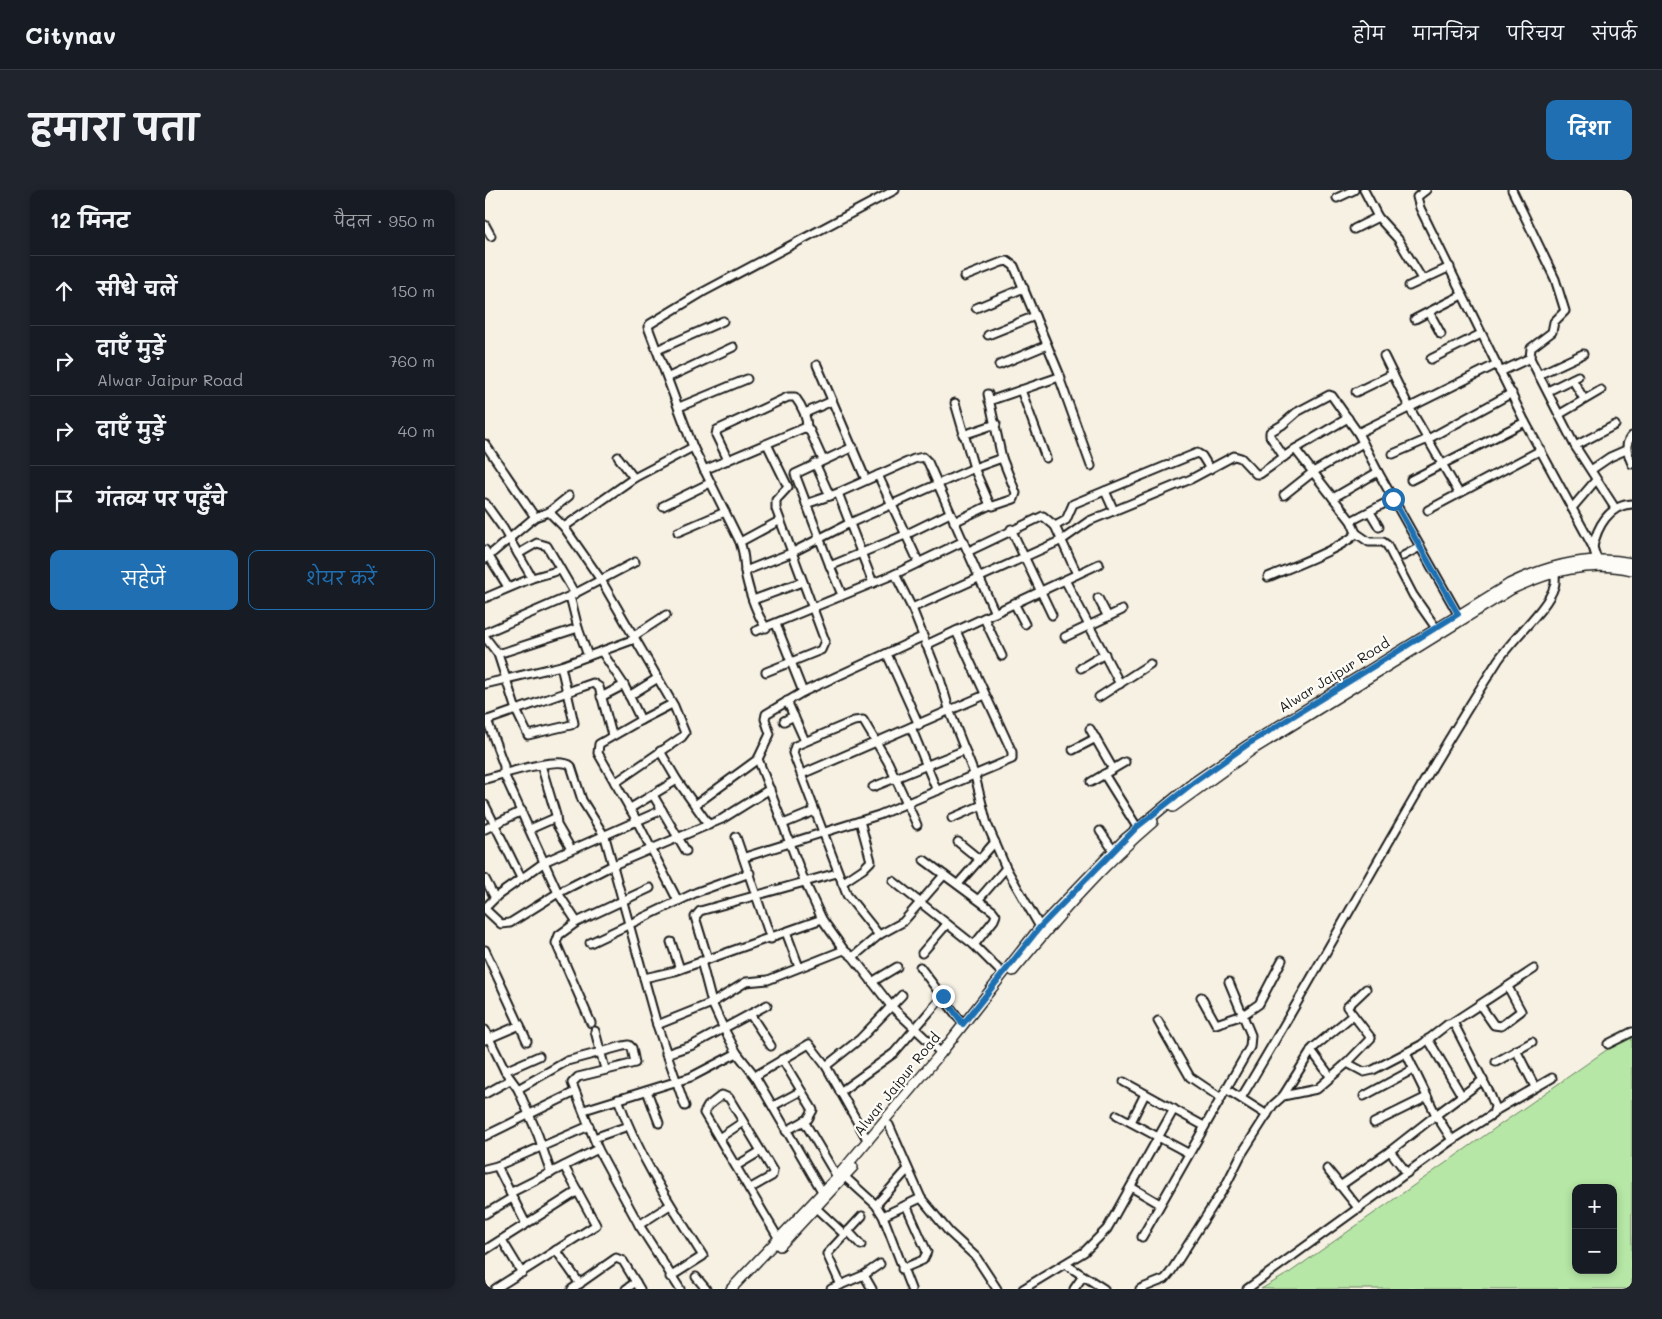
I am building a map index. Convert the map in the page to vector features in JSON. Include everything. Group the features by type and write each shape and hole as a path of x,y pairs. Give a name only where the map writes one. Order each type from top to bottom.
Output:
{"main road":[{"name":"Alwar Jaipur Road","path":"731,1289 823,1193 841,1177 889,1125 1043,934 1141,832 1252,750 1446,626 1512,589 1555,572 1597,562 1632,570"},
{"name":"Alwar Jaipur Road","path":"738,1289 817,1209 868,1141 941,1053 1040,927 1137,827 1193,783 1248,744 1436,628 1446,626 1458,614 1528,574 1563,564 1632,562"}],"street":[{"path":"766,628 753,600 745,571 746,557 741,542 693,447 669,377 648,331 650,324 703,292 895,190"},
{"path":"1337,198 1354,190"},
{"path":"1364,190 1378,218 1398,239 1422,279"},
{"path":"1512,190 1555,279 1565,311 1555,322 1552,332 1531,348 1530,358 1575,446 1615,508"},
{"path":"1422,191 1417,200 1525,422 1593,547 1597,562"},
{"path":"1354,229 1378,218"},
{"path":"485,225 491,236"},
{"path":"964,277 1007,261 1014,266 1061,378 1091,466"},
{"path":"1409,286 1450,267"},
{"path":"976,308 1024,288"},
{"path":"1415,319 1462,295"},
{"path":"1429,312 1441,334"},
{"path":"988,336 1035,316"},
{"path":"657,350 723,321"},
{"path":"1431,359 1481,334"},
{"path":"999,365 1047,345"},
{"path":"669,377 733,348"},
{"path":"1538,375 1583,354"},
{"path":"1384,356 1409,407 1459,494"},
{"path":"1500,372 1530,358"},
{"path":"1358,433 1497,364"},
{"path":"817,365 866,480"},
{"path":"1356,392 1393,374"},
{"path":"954,522 990,505 993,506 1016,496 1002,458 989,398 1021,390 1057,377 1061,378"},
{"path":"1548,391 1575,378 1584,399"},
{"path":"679,407 747,379"},
{"path":"1021,390 1046,458"},
{"path":"1560,414 1601,390"},
{"path":"1393,454 1428,439 1511,392"},
{"path":"1285,457 1269,433 1297,412 1329,395 1336,399 1358,433 1377,472 1458,614"},
{"path":"728,460 716,432 721,427 792,396 795,396 805,414 807,428 812,434 823,460"},
{"path":"805,414 832,401"},
{"path":"955,403 973,468 990,505"},
{"path":"912,608 1062,540 1089,521 1191,479 1229,458 1238,456 1253,472 1260,474 1295,449 1348,418"},
{"path":"1411,480 1525,422"},
{"path":"963,435 996,424"},
{"path":"1575,446 1615,425"},
{"path":"703,470 807,428"},
{"path":"1632,436 1627,442 1626,450 1632,464"},
{"path":"1284,495 1313,472 1363,443"},
{"path":"485,444 535,517"},
{"path":"766,672 825,647 825,641 779,521 775,502 788,487 767,444"},
{"path":"564,527 634,478 693,447"},
{"path":"842,595 795,474 815,463 853,447"},
{"path":"1295,449 1351,521 1356,533 1369,542 1383,542 1387,545 1413,595 1436,628"},
{"path":"1428,510 1541,450"},
{"path":"1591,470 1626,450"},
{"path":"1055,526 1066,520 1073,504 1197,453 1202,456 1210,469"},
{"path":"618,457 634,478"},
{"path":"806,504 838,493 923,457 969,551 995,613"},
{"path":"745,571 791,553 849,523 973,468 1002,458"},
{"path":"815,463 830,496"},
{"path":"1333,498 1377,472"},
{"path":"878,475 919,563"},
{"path":"1572,508 1596,480"},
{"path":"663,506 710,483"},
{"path":"1105,491 1114,511"},
{"path":"838,493 873,584"},
{"path":"508,587 486,555 509,540 535,517 549,512 569,496"},
{"path":"1351,521 1393,499"},
{"path":"485,503 531,578"},
{"path":"1593,547 1596,532 1615,508 1632,504"},
{"path":"549,512 564,527 601,580 658,678 685,733 682,738 615,783"},
{"path":"678,532 725,512"},
{"path":"1370,512 1379,527"},
{"path":"830,566 905,535 950,513"},
{"path":"969,551 1011,529 1043,516 1055,526 1077,574"},
{"path":"741,542 779,521"},
{"path":"1011,529 1052,615"},
{"path":"1269,577 1351,539 1356,533"},
{"path":"756,631 873,584 963,541"},
{"path":"518,554 537,543 543,543 547,546 573,595 578,628 588,656"},
{"path":"1403,556 1420,547"},
{"path":"485,632 573,595 635,562"},
{"path":"926,645 1099,564"},
{"path":"485,598 531,578 560,570"},
{"path":"1241,1098 1272,1049 1351,907 1498,660 1550,595 1554,587 1555,572"},
{"path":"895,574 912,608 921,637 926,645 975,776 982,805 995,842 1006,868 1040,927"},
{"path":"1065,580 1120,684"},
{"path":"753,600 802,582"},
{"path":"1098,598 1108,617"},
{"path":"1014,604 1025,624"},
{"path":"1065,637 1122,610"},
{"path":"485,684 561,666 602,652 635,638 666,615"},
{"path":"984,618 1002,656"},
{"path":"776,624 803,692"},
{"path":"498,654 578,628"},
{"path":"745,857 860,821 975,776 1012,759 1013,756 956,631"},
{"path":"485,637 498,654 516,710 529,735 571,725 574,719 561,666"},
{"path":"695,805 758,759 770,734 765,716 803,692 921,637"},
{"path":"602,652 624,685 641,720"},
{"path":"887,654 919,724"},
{"path":"1081,668 1105,654"},
{"path":"1099,696 1150,664"},
{"path":"629,696 658,678"},
{"path":"577,922 558,893 546,861 504,774 504,766 486,720 593,683 599,687 612,735"},
{"path":"601,697 624,685"},
{"path":"802,774 950,712 985,695"},
{"path":"787,701 805,741"},
{"path":"672,704 612,735 599,744 597,749 678,901"},
{"path":"784,721 794,716"},
{"path":"879,935 847,895 837,873 793,749 805,741 863,720 896,778 917,825"},
{"path":"911,728 937,791"},
{"path":"1090,729 1113,769"},
{"path":"1073,750 1096,738"},
{"path":"873,788 965,750"},
{"path":"660,751 677,780 709,825"},
{"path":"758,759 804,880 822,919 844,950 853,958 891,1006 941,1053"},
{"path":"485,779 561,762 567,762 571,766 582,800 605,837 627,925 666,1054 685,1106"},
{"path":"1091,782 1125,762"},
{"path":"541,766 556,814 555,818 571,849"},
{"path":"1104,774 1137,827"},
{"path":"629,809 677,780"},
{"path":"662,810 605,837 571,849 546,861 495,898 485,908 501,924 505,925 558,893 611,866 678,839 737,811 770,789"},
{"path":"653,795 686,851"},
{"path":"485,805 521,878"},
{"path":"952,818 982,805"},
{"path":"485,829 522,811"},
{"path":"783,824 815,811"},
{"path":"530,828 555,818"},
{"path":"842,883 863,870 871,860 860,821"},
{"path":"1099,831 1113,850"},
{"path":"736,837 745,857 771,938"},
{"path":"958,842 979,859"},
{"path":"958,884 995,842"},
{"path":"924,860 979,899 996,916 974,945"},
{"path":"979,899 1006,868"},
{"path":"590,943 678,901 750,873"},
{"path":"823,1193 755,1076 737,1053 712,1003 696,914 700,910 804,880 837,873"},
{"path":"853,958 879,935 903,922 944,875"},
{"path":"485,879 495,898"},
{"path":"893,881 974,945 1003,974"},
{"path":"591,1023 556,943 559,935 577,922 650,888"},
{"path":"644,978 680,969 822,919"},
{"path":"922,953 947,924"},
{"path":"786,932 799,967"},
{"path":"671,942 680,969"},
{"path":"485,950 527,1041"},
{"path":"657,1025 712,1003 747,982 763,982 844,950"},
{"path":"1201,998 1216,1024 1243,1014 1259,1004 1283,960"},
{"path":"872,982 897,967"},
{"path":"920,967 963,1024"},
{"path":"1347,1063 1359,1070 1369,1072 1406,1053 1534,969"},
{"path":"1142,1238 1250,1047 1251,1034 1229,982"},
{"path":"1480,1005 1495,1025 1501,1026 1521,1012 1508,987"},
{"path":"1283,1096 1317,1088 1347,1063 1371,1038 1347,1007 1366,989"},
{"path":"826,1066 860,1039 901,994"},
{"path":"839,1092 894,1053 943,996"},
{"path":"666,1054 693,1045 767,1005"},
{"path":"750,1014 771,1046"},
{"path":"1140,1289 1165,1279 1171,1273 1226,1185 1241,1155 1273,1105 1283,1096 1311,1050 1353,1016"},
{"path":"1157,1021 1190,1077 1221,1098"},
{"path":"1450,1024 1457,1027 1483,1080 1495,1111"},
{"path":"487,1039 520,1025"},
{"path":"485,1030 487,1039 510,1080 518,1089 551,1173"},
{"path":"595,1032 605,1069"},
{"path":"1607,1044 1632,1032"},
{"path":"1428,1039 1462,1096"},
{"path":"1496,1062 1532,1042"},
{"path":"755,1076 809,1044 826,1066 868,1141"},
{"path":"518,1089 567,1061 629,1045 632,1048 636,1061 574,1080 575,1092 584,1110 598,1149 639,1226 670,1277 680,1289"},
{"path":"1311,1050 1330,1076"},
{"path":"1516,1050 1535,1087"},
{"path":"584,1110 647,1092 704,1072 737,1053"},
{"path":"1406,1053 1436,1115 1452,1140"},
{"path":"505,1071 539,1056"},
{"path":"782,1059 813,1110 812,1115 786,1131"},
{"path":"1364,1096 1414,1069"},
{"path":"1247,1289 1452,1140 1495,1111 1552,1078"},
{"path":"485,1094 510,1080"},
{"path":"1340,1186 1390,1152 1483,1080"},
{"path":"1124,1082 1204,1126"},
{"path":"1226,1089 1267,1116"},
{"path":"773,1106 801,1091"},
{"path":"485,1136 575,1092"},
{"path":"647,1092 659,1123"},
{"path":"1131,1122 1145,1094"},
{"path":"749,1189 774,1174 729,1098 722,1095 704,1110 719,1138 736,1166 749,1189 779,1239"},
{"path":"1374,1123 1427,1097"},
{"path":"618,1099 628,1126 670,1206 703,1256 670,1277"},
{"path":"1023,1289 1084,1252 1107,1229 1174,1109"},
{"path":"1117,1115 1188,1154"},
{"path":"804,1121 841,1177 876,1205 883,1216 911,1289"},
{"path":"719,1138 743,1122"},
{"path":"889,1125 921,1198 949,1232 976,1258 997,1289"},
{"path":"485,1169 497,1166 589,1126"},
{"path":"594,1138 628,1126"},
{"path":"485,1214 511,1195 598,1149"},
{"path":"736,1166 761,1152"},
{"path":"1390,1152 1407,1173"},
{"path":"497,1166 526,1224"},
{"path":"495,1289 596,1225 564,1166"},
{"path":"876,1205 909,1169"},
{"path":"1327,1169 1359,1209"},
{"path":"1131,1187 1160,1204"},
{"path":"485,1250 578,1191"},
{"path":"883,1216 921,1198"},
{"path":"639,1226 670,1206"},
{"path":"902,1269 923,1260 927,1252 906,1206"},
{"path":"817,1209 861,1245"},
{"path":"841,1285 827,1254 862,1216"},
{"path":"502,1240 522,1273"},
{"path":"555,1250 580,1284"},
{"path":"572,1289 615,1258 623,1261 640,1289"},
{"path":"831,1289 864,1275 880,1264"},
{"path":"1065,1264 1104,1289"},
{"path":"864,1275 871,1289"},
{"path":"1074,1289 1083,1276"},
{"path":"696,1277 706,1289"},
{"path":"626,1289 636,1282"}],"green space":[{"path":"1632,1032 1632,1289 1261,1289 1289,1273"}],"route":[{"path":"943,996 963,1024 1040,927 1137,827 1193,783 1248,744 1458,614 1393,499"}]}
